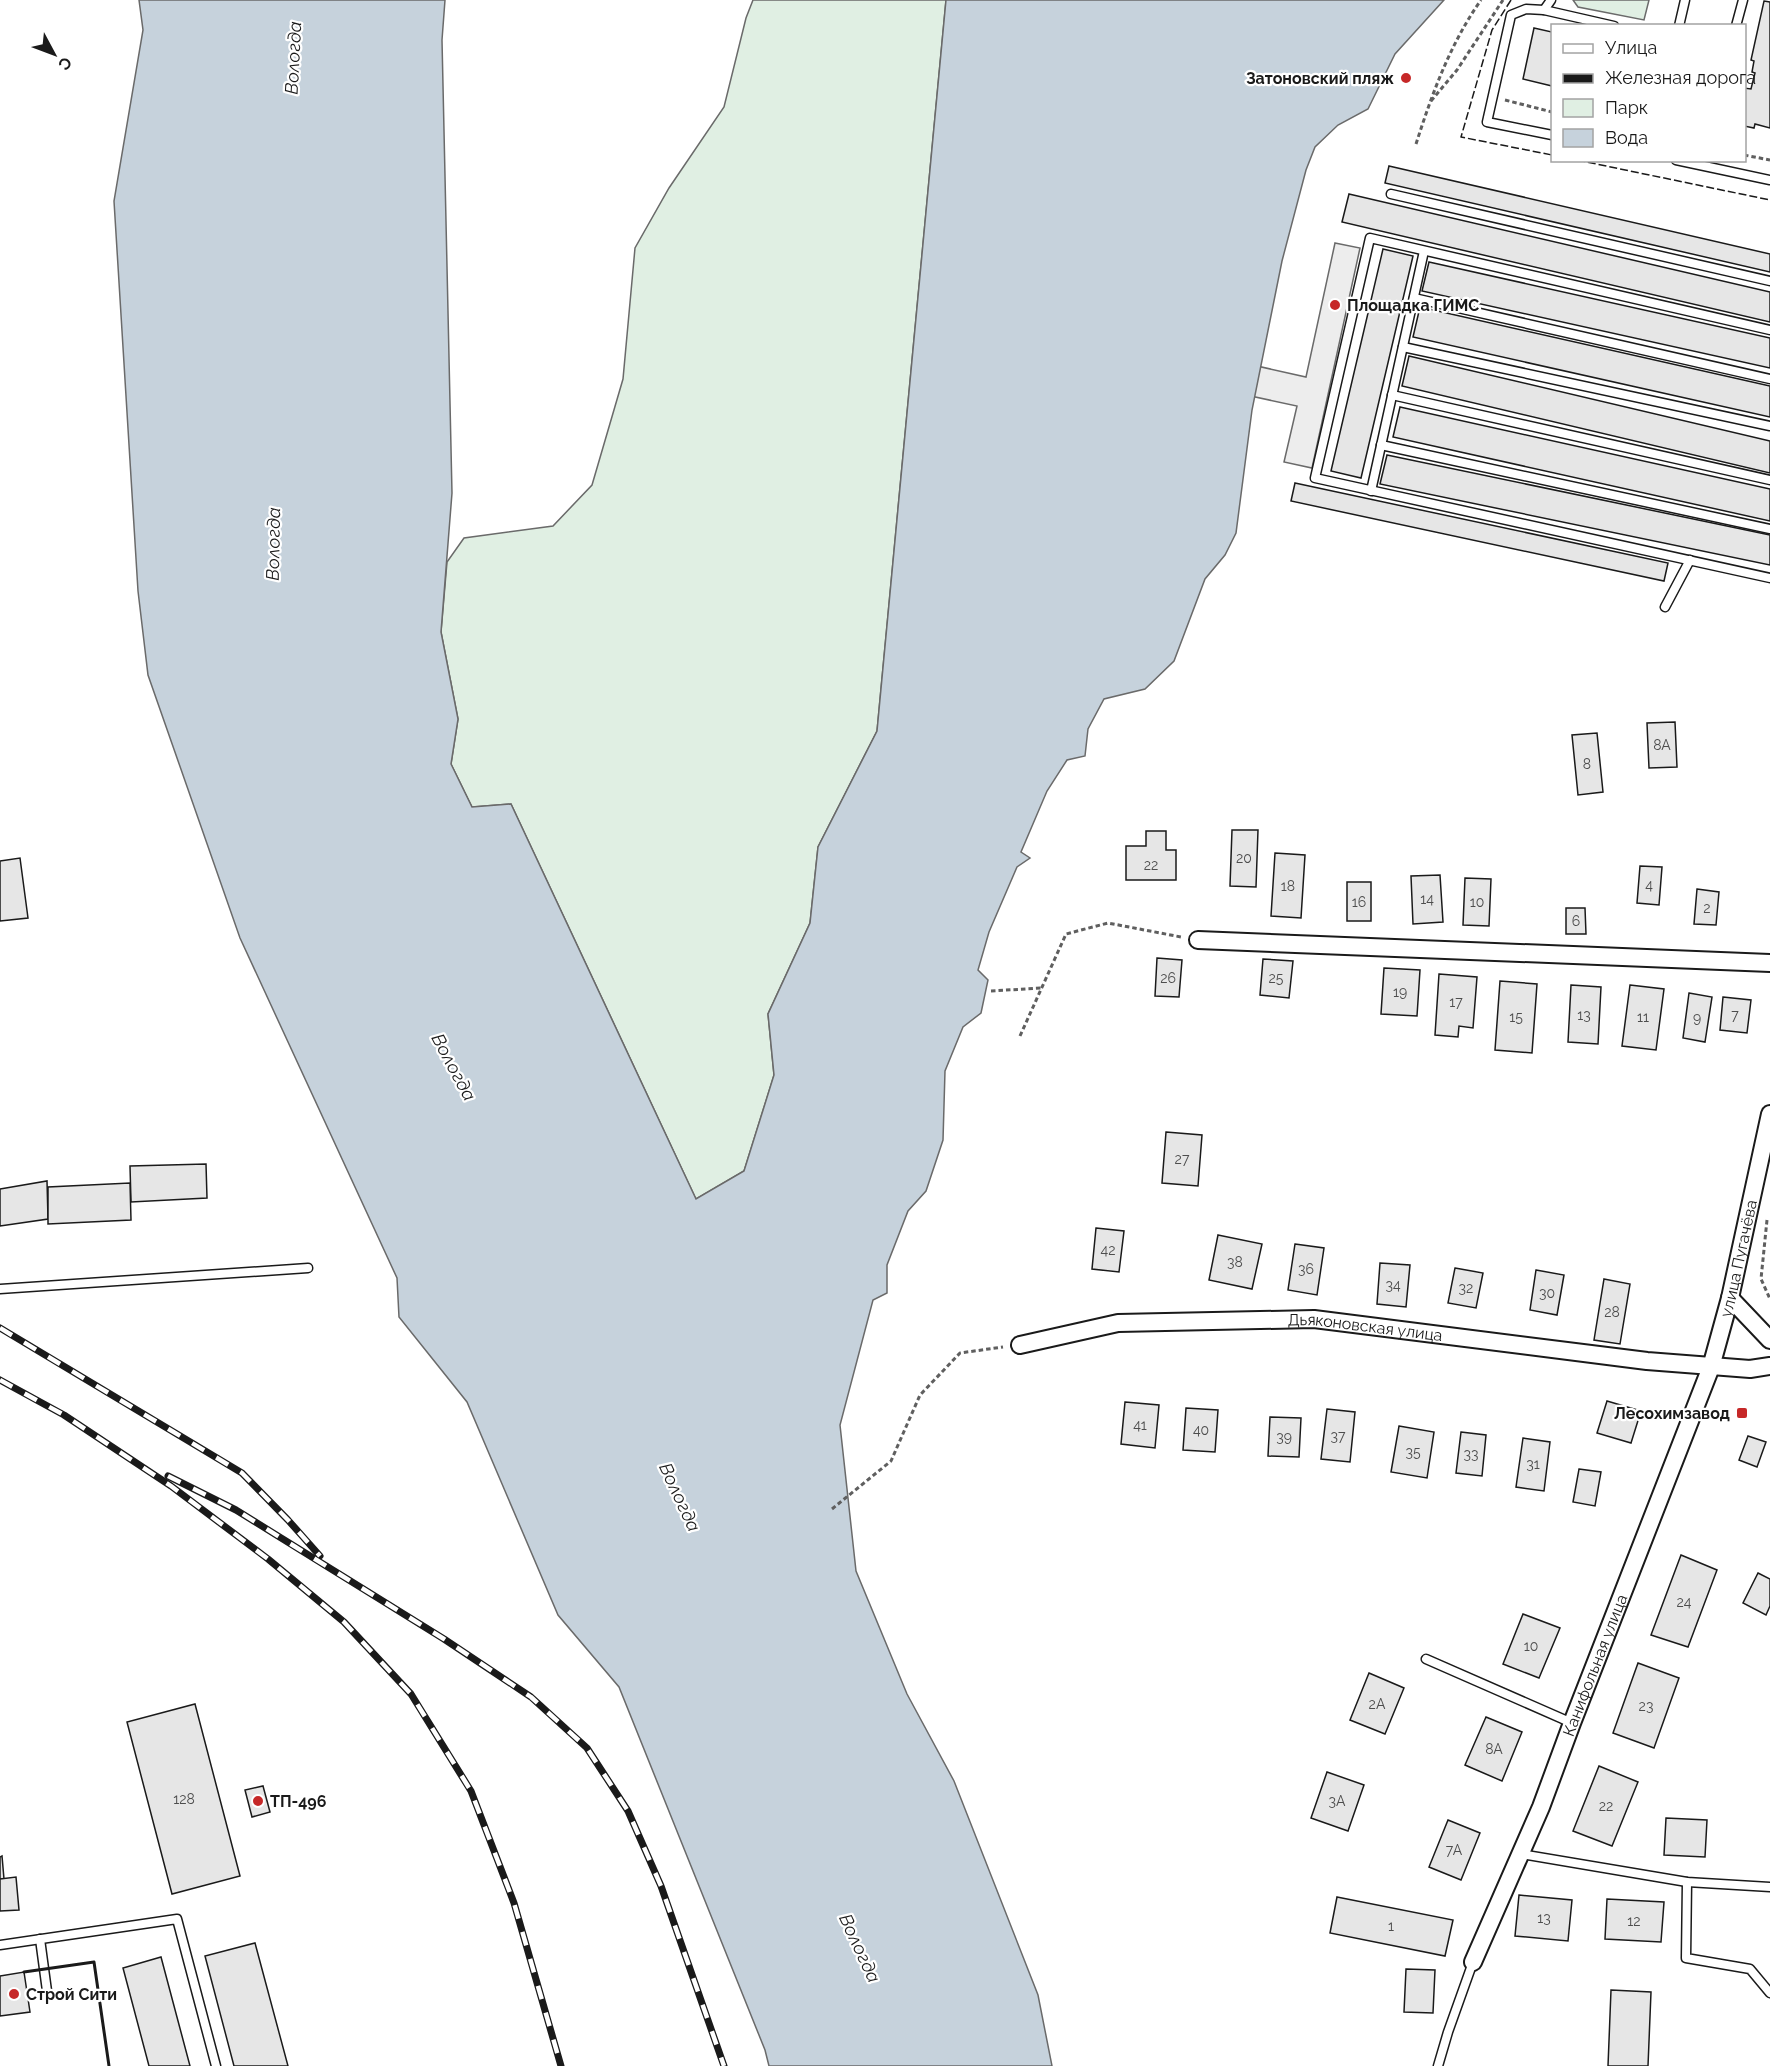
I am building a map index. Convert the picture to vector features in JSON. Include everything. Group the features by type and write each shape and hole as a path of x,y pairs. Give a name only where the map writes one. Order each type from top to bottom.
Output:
{"street":[{"path":"1198,940 1770,963"},
{"name":"улица Пугачёва","path":"1711,1367 1730,1298 1770,1114"},
{"path":"1730,1298 1770,1340"},
{"name":"Дьяконовская улица","path":"1020,1345 1118,1323 1314,1319 1636,1360 1750,1369 1770,1366"},
{"name":"Канифольная улица","path":"1473,1962 1541,1807 1711,1367"}],"lane":[{"path":"1544,10 1551,0"},
{"path":"1679,24 1685,0"},
{"path":"1737,24 1743,0"},
{"path":"1551,135 1487,122 1511,15 1526,9 1544,10 1605,24"},
{"path":"1685,162 1770,180"},
{"path":"1391,194 1770,281"},
{"path":"1770,330 1370,238 1315,478 1770,578"},
{"path":"1371,491 1424,251"},
{"path":"1414,298 1770,379"},
{"path":"1403,347 1770,426"},
{"path":"1392,395 1770,480"},
{"path":"1381,445 1770,529"},
{"path":"1665,607 1690,560"},
{"path":"0,1289 308,1268"},
{"path":"1426,1659 1572,1723"},
{"path":"1521,1854 1687,1882 1770,1887"},
{"path":"1687,1882 1686,1958 1750,1969 1770,1993"},
{"path":"0,1945 177,1919 216,2066"},
{"path":"40,1940 47,1990"},
{"path":"1438,2066 1473,1962"}],"path":[{"path":"1416,144 1439,77 1458,36 1481,0"},
{"path":"1430,102 1458,70 1503,0"},
{"path":"1502,94 1502,98 1507,102 1551,112"},
{"path":"1746,154 1770,160"},
{"path":"1020,1036 1066,934 1108,923 1198,940"},
{"path":"991,992 1042,988"},
{"path":"1767,1215 1761,1279 1770,1299"},
{"path":"1765,1289 1770,1284"},
{"path":"832,1509 891,1461 920,1395 960,1353 1020,1345"}],"green space":[{"path":"753,0 946,0 877,731 818,847 810,923 768,1014 774,1075 744,1171 696,1199 511,804 472,807 451,764 458,719 441,632 447,562 464,538 553,526 592,485 623,379 635,248 669,188 724,107 746,18"},
{"path":"1573,0 1649,0 1644,20 1578,7"}],"shaded area":[{"name":"Площадка ГИМС","path":"1335,243 1360,248 1312,468 1284,462 1297,406 1232,392 1239,362 1306,377"}],"water":[{"name":"Вологда","path":"139,0 445,0 442,40 452,493 441,632 458,719 451,764 472,807 511,804 696,1199 744,1171 774,1075 768,1014 810,923 818,847 877,731 946,0 1444,0 1395,54 1368,109 1338,125 1315,147 1306,170 1282,261 1252,410 1236,533 1225,555 1205,579 1174,661 1145,689 1104,699 1088,729 1085,756 1067,760 1047,791 1021,852 1030,858 1017,867 989,932 978,970 988,980 981,1013 963,1027 945,1071 943,1140 926,1191 908,1211 887,1265 887,1293 873,1300 840,1425 856,1571 907,1694 954,1781 1038,1995 1052,2066 769,2066 765,2050 619,1687 558,1615 467,1402 399,1317 397,1278 240,938 148,675 138,591 114,201 143,30"}],"building":[{"path":"1764,1 1770,2 1770,128 1755,124 1754,128 1746,126 1746,88 1751,89 1755,73 1752,72 1754,61 1751,60"},
{"path":"1534,28 1551,32 1551,86 1523,79"},
{"path":"1389,166 1770,254 1770,272 1385,183"},
{"path":"1349,194 1770,292 1770,322 1342,222"},
{"path":"1383,249 1413,256 1361,478 1331,471"},
{"path":"1429,262 1770,338 1770,368 1422,291"},
{"path":"1420,307 1770,386 1770,417 1413,337"},
{"path":"1409,356 1770,441 1770,473 1402,386"},
{"path":"1400,407 1770,489 1770,521 1393,437"},
{"path":"1387,455 1770,535 1770,565 1380,484"},
{"path":"1295,483 1668,563 1664,581 1291,501"},
{"path":"1675,722 1677,767 1649,768 1647,723"},
{"path":"1597,733 1603,792 1578,795 1572,735"},
{"path":"1232,830 1258,830 1256,887 1230,886"},
{"path":"1146,831 1166,831 1166,850 1176,850 1176,880 1126,880 1126,846 1146,846"},
{"path":"1275,853 1305,855 1301,918 1271,916"},
{"path":"20,858 28,918 0,921 0,861"},
{"path":"1640,866 1662,867 1659,905 1637,903"},
{"path":"1440,875 1443,922 1413,924 1411,876"},
{"path":"1465,878 1491,879 1489,926 1463,925"},
{"path":"1347,882 1371,882 1371,921 1347,921"},
{"path":"1697,889 1719,892 1716,925 1694,924"},
{"path":"1566,908 1585,908 1586,934 1566,934"},
{"path":"1157,958 1182,960 1179,997 1155,996"},
{"path":"1263,959 1293,961 1289,998 1260,995"},
{"path":"1384,968 1420,970 1417,1016 1381,1014"},
{"path":"1439,974 1477,977 1473,1028 1459,1026 1458,1037 1435,1035"},
{"path":"1500,981 1537,984 1532,1053 1495,1050"},
{"path":"1571,985 1601,987 1598,1044 1568,1042"},
{"path":"1630,985 1664,989 1656,1050 1622,1046"},
{"path":"1689,993 1712,997 1705,1042 1683,1038"},
{"path":"1723,997 1751,1000 1747,1033 1720,1030"},
{"path":"1166,1132 1202,1135 1198,1186 1162,1183"},
{"path":"206,1164 207,1198 131,1202 130,1166"},
{"path":"47,1181 48,1219 0,1226 0,1189"},
{"path":"130,1183 131,1220 48,1224 48,1187"},
{"path":"1096,1228 1124,1231 1119,1272 1092,1269"},
{"path":"1218,1235 1262,1244 1252,1289 1209,1280"},
{"path":"1295,1244 1324,1248 1317,1295 1288,1290"},
{"path":"1380,1263 1410,1265 1406,1307 1377,1304"},
{"path":"1455,1268 1483,1273 1476,1308 1448,1303"},
{"path":"1536,1270 1564,1275 1557,1315 1530,1310"},
{"path":"1604,1279 1630,1284 1620,1344 1594,1340"},
{"path":"1607,1401 1641,1411 1631,1443 1597,1433"},
{"path":"1125,1402 1159,1405 1155,1448 1121,1444"},
{"path":"1186,1408 1218,1410 1215,1452 1183,1450"},
{"path":"1327,1409 1355,1412 1350,1462 1321,1459"},
{"path":"1270,1417 1301,1418 1299,1457 1268,1456"},
{"path":"1399,1426 1434,1432 1427,1478 1391,1472"},
{"path":"1461,1432 1486,1435 1482,1476 1456,1473"},
{"path":"1748,1436 1766,1442 1757,1467 1739,1460"},
{"path":"1523,1438 1550,1442 1544,1491 1516,1487"},
{"path":"1579,1469 1601,1472 1595,1506 1573,1502"},
{"path":"1681,1555 1717,1570 1688,1647 1651,1635"},
{"path":"1758,1573 1770,1579 1770,1606 1766,1615 1743,1603"},
{"path":"1523,1614 1560,1628 1539,1678 1503,1664"},
{"path":"1638,1663 1679,1678 1654,1748 1613,1733"},
{"path":"1369,1673 1404,1688 1385,1734 1350,1720"},
{"path":"195,1704 240,1876 172,1894 127,1722"},
{"path":"1486,1717 1522,1732 1502,1781 1465,1765"},
{"path":"1599,1766 1638,1782 1612,1846 1573,1831"},
{"path":"1327,1772 1364,1785 1348,1831 1311,1818"},
{"name":"ТП-496","path":"263,1786 270,1812 252,1817 245,1790"},
{"path":"1666,1818 1707,1820 1705,1857 1664,1855"},
{"path":"1448,1820 1480,1833 1461,1880 1429,1867"},
{"path":"2,1856 4,1879 0,1879 0,1857"},
{"path":"16,1877 19,1910 0,1911 0,1879"},
{"path":"1519,1895 1572,1900 1568,1941 1515,1936"},
{"path":"1337,1897 1453,1920 1445,1956 1330,1933"},
{"path":"1607,1899 1664,1902 1661,1942 1605,1939"},
{"path":"255,1943 288,2066 234,2066 205,1956"},
{"path":"161,1957 190,2066 149,2066 123,1968"},
{"path":"1406,1969 1435,1970 1433,2013 1404,2012"},
{"name":"Строй Сити","path":"24,1972 30,2012 0,2016 0,1976"},
{"path":"1611,1990 1651,1992 1648,2066 1608,2066"}],"railway":[{"path":"0,1328 242,1473 320,1556"},
{"path":"0,1380 64,1415 171,1486 268,1559 344,1622 411,1694 471,1791 514,1903 561,2066"},
{"path":"168,1476 236,1510 444,1639 531,1697 587,1748 628,1811 661,1886 724,2066"}],"fence":[{"path":"1511,0 1492,30 1461,137 1551,155"},
{"path":"1587,162 1770,200"}],"wall":[{"path":"24,1972 94,1962 109,2066"}],"place":[{"name":"Затоновский пляж","path":"1406,78"},
{"name":"Площадка ГИМС","path":"1335,305"},
{"name":"Лесохимзавод","path":"1742,1413"},
{"name":"ТП-496","path":"258,1801"},
{"name":"Строй Сити","path":"14,1994"}]}
